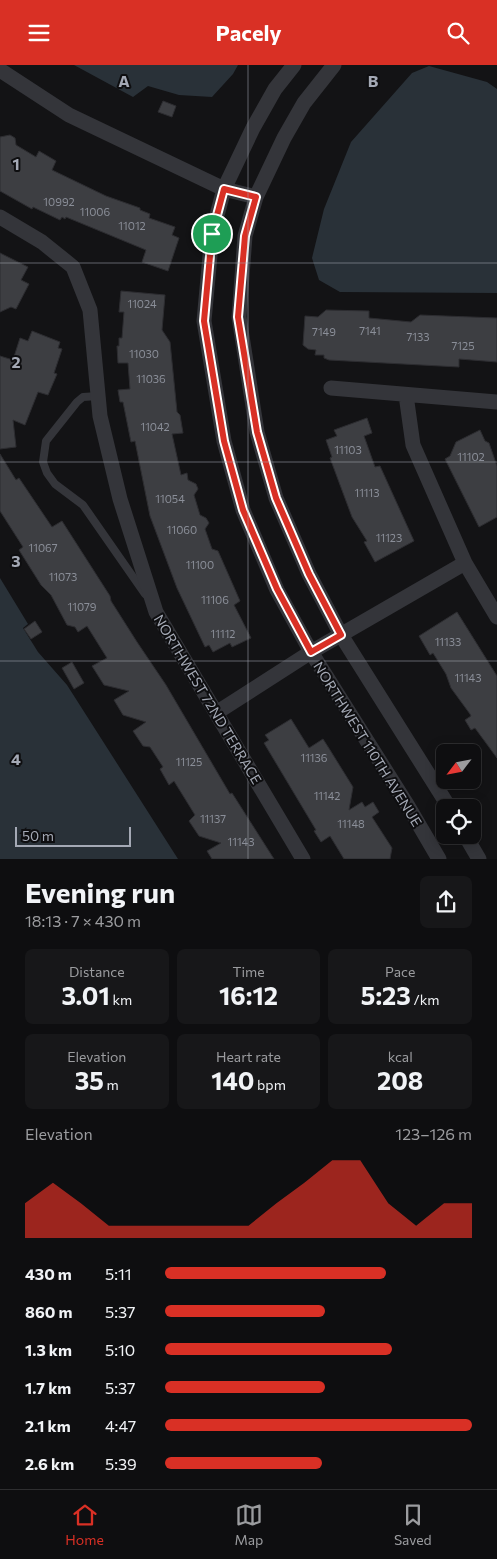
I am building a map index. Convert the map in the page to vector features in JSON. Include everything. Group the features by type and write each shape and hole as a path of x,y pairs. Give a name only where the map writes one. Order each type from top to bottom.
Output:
{"street":[{"name":"NORTHWEST 110TH AVENUE","path":"294,65 275,89 224,189 212,234 204,321 224,441 243,510 277,589 311,652 408,806 438,859"},
{"path":"334,65 304,103 284,138 256,197 245,236 238,317 257,432 276,498 309,574 341,635 444,799"},
{"path":"0,70 69,115 224,189 256,197"},
{"name":"NORTHWEST 72ND TERRACE","path":"0,217 42,242 73,267 90,310 100,416 120,499 154,607 303,859"},
{"path":"331,388 497,402"},
{"path":"406,395 413,445 465,563 497,617"},
{"path":"216,713 311,652 465,563"},
{"path":"470,844 479,859"}],"lane":[{"path":"98,396 83,397 77,402 46,441 44,461 47,473 55,484 83,505 154,607"}],"shaded area":[{"path":"74,65 238,65 233,74 212,97 179,95 148,86 133,97"},
{"path":"429,66 487,82 497,89 497,293 340,292 319,280 312,258 324,209 351,142 412,73"},
{"path":"0,578 28,624 23,628 38,652 67,685 178,859 0,859"}],"building":[{"path":"163,101 176,106 172,117 158,112"},
{"path":"10,135 15,138 16,145 36,157 39,151 56,161 52,170 106,196 140,208 140,210 150,214 149,218 175,227 172,235 179,238 168,271 142,262 146,250 66,217 65,219 62,217 60,220 33,207 32,209 0,191 0,137"},
{"path":"0,253 28,267 21,280 29,284 16,309 11,307 0,312"},
{"path":"121,291 165,295 162,330 170,342 177,412 180,415 183,433 172,434 181,475 187,473 188,480 196,484 198,489 194,495 200,515 206,518 209,523 205,529 212,549 218,551 233,585 240,601 234,605 251,638 232,647 230,643 213,652 209,645 205,647 177,588 150,516 135,441 131,442 123,402 120,402 118,390 130,389 128,363 118,363 117,346 119,346 119,338 122,338 124,312 119,312"},
{"path":"326,310 369,311 369,318 411,322 420,315 497,318 497,362 459,359 459,367 329,360 324,358 324,355 315,355 316,350 308,349 303,345 305,316 318,317"},
{"path":"32,331 60,342 58,348 62,349 54,373 57,374 48,395 38,392 25,425 13,420 16,447 0,449 0,356 13,360 20,338 28,341"},
{"path":"367,418 372,433 364,436 375,467 380,466 414,541 375,562 364,542 367,541 352,517 330,458 332,457 326,440 337,436 334,430"},
{"path":"480,430 485,441 489,443 497,466 497,517 479,527 445,459 450,456 456,442"},
{"path":"0,454 16,480 19,478 52,527 62,521 166,685 230,794 232,793 274,859 212,859 207,851 221,843 199,836 189,821 195,815 174,781 169,785 160,769 163,767 150,747 143,746 133,731 146,722 123,715 114,700 129,691 104,685 92,666 107,658 87,626 78,632 75,627 67,625 51,595 41,585 19,550 23,547 0,511"},
{"path":"457,612 497,676 497,758 475,728 471,730 465,720 471,716 470,714 451,688 446,674 433,653 430,655 419,636"},
{"path":"35,621 42,632 31,639 24,629"},
{"path":"72,662 84,683 74,689 62,668"},
{"path":"291,719 309,748 323,739 353,787 349,810 362,802 365,807 373,802 379,812 372,817 392,848 390,859 344,859 330,836 321,842 314,831 316,830 264,743 269,740 265,735"}],"route":[{"path":"224,189 256,197 245,236 238,317 257,432 276,498 309,574 341,635 311,652 277,589 243,510 224,441 204,321 212,234 224,189"}]}
